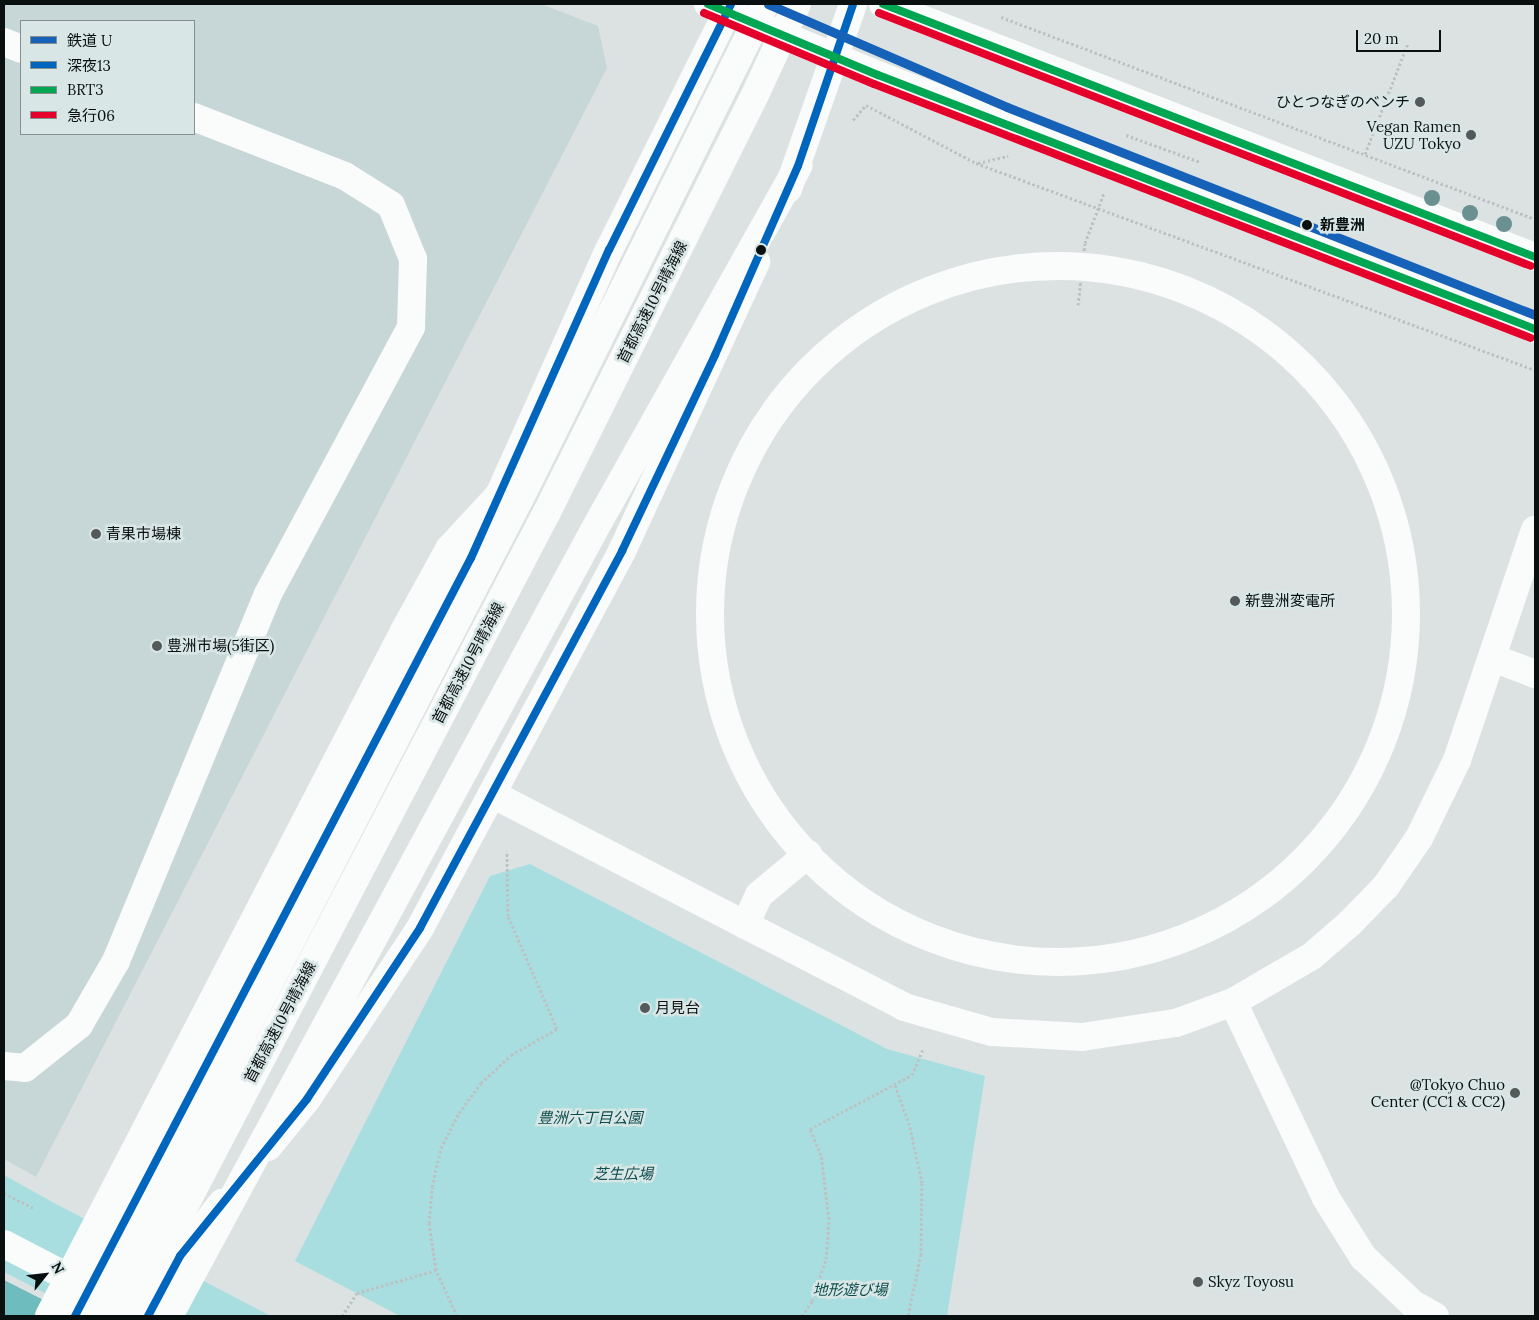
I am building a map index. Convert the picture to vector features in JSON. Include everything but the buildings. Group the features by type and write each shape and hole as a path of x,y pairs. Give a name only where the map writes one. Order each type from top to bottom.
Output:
{"main road":[{"name":"首都高速10号晴海線","path":"97,1316 520,498 764,4"},
{"name":"首都高速10号晴海線","path":"127,1316 547,512 754,97 797,4"},
{"path":"148,1316 180,1256 307,1099 420,928 622,551 715,355 798,166 853,4"},
{"path":"883,4 1535,257"},
{"path":"75,1316 471,558 609,250 722,6 835,56 1535,329"},
{"path":"4,42 20,49"},
{"path":"4,1066 25,1068 79,1025 116,961 268,594 411,327 413,259 391,205 345,176 195,117"},
{"path":"169,1316 593,532 798,166"},
{"path":"1066,265 1118,271 1188,291 1252,325 1309,373 1352,428 1378,477 1398,542 1406,614 1398,689 1375,759 1339,820 1297,868 1233,916 1179,941 1123,956 1053,962 996,956 924,935 857,897 808,854 760,791 733,736 718,682 710,613 715,558 733,488 774,412 815,364 866,322 924,292 974,275 1009,268 1066,265"},
{"path":"49,1316 404,631 449,549 498,496"},
{"path":"492,794 904,1007 992,1032 1082,1037 1176,1023 1233,1002 1312,956 1350,923 1386,886 1419,838 1457,760 1494,658 1535,530"},
{"path":"1494,658 1535,674"},
{"path":"745,925 759,895 808,854"},
{"path":"1233,1002 1326,1198 1363,1257 1413,1304 1435,1316"},
{"path":"4,1244 144,1316"}],"path":[{"path":"998,16 1535,219"},
{"path":"1365,154 1408,43"},
{"path":"853,120 866,105 976,163 1535,370"},
{"path":"1123,143 1130,126"},
{"path":"1126,135 1200,162"},
{"path":"976,163 1011,156"},
{"path":"1078,306 1085,243 1108,184"},
{"path":"457,1316 436,1270 429,1223 432,1188 441,1148 459,1113 481,1083 511,1055 557,1028 508,916 507,851"},
{"path":"802,1316 812,1301 826,1259 829,1218 820,1155 810,1129 912,1075 923,1049"},
{"path":"895,1084 910,1127 922,1183 921,1254 908,1316"},
{"path":"4,1193 33,1208"},
{"path":"342,1316 356,1293 436,1270"}],"shaded area":[{"name":"豊洲市場(5街区)","path":"4,4 541,4 598,26 607,68 36,1177 4,1159"},
{"path":"4,1280 75,1316 4,1316"}],"green space":[{"name":"豊洲六丁目公園","path":"530,864 887,1049 985,1076 947,1316 400,1316 295,1261 490,876"},
{"path":"4,1175 271,1316 89,1316 4,1272"}],"rail line":[{"name":"U","path":"768,4 1007,107 1535,315"}],"transit line":[{"name":"BRT3","path":"708,4 878,75 1535,329"},
{"name":"深夜13","path":"75,1316 471,558 609,250 731,4"},
{"name":"深夜13","path":"148,1316 180,1256 307,1099 420,928 622,551 715,355 798,166 853,4"},
{"name":"BRT3","path":"883,4 1535,257"},
{"name":"急行06","path":"704,13 874,84 1531,338"},
{"name":"急行06","path":"879,13 1531,266"}],"place":[{"name":"ひとつなぎのベンチ","path":"1420,102"},
{"name":"Vegan Ramen UZU Tokyo","path":"1471,135"},
{"name":"新豊洲","path":"1307,225"},
{"name":"青果市場棟","path":"96,534"},
{"name":"新豊洲変電所","path":"1235,601"},
{"name":"豊洲市場(5街区)","path":"157,646"},
{"name":"月見台","path":"645,1008"},
{"name":"@Tokyo Chuo Center (CC1 & CC2)","path":"1515,1093"},
{"name":"Skyz Toyosu","path":"1198,1282"}],"park label":[{"name":"芝生広場","path":"623,1174"},
{"name":"地形遊び場","path":"850,1290"}]}
